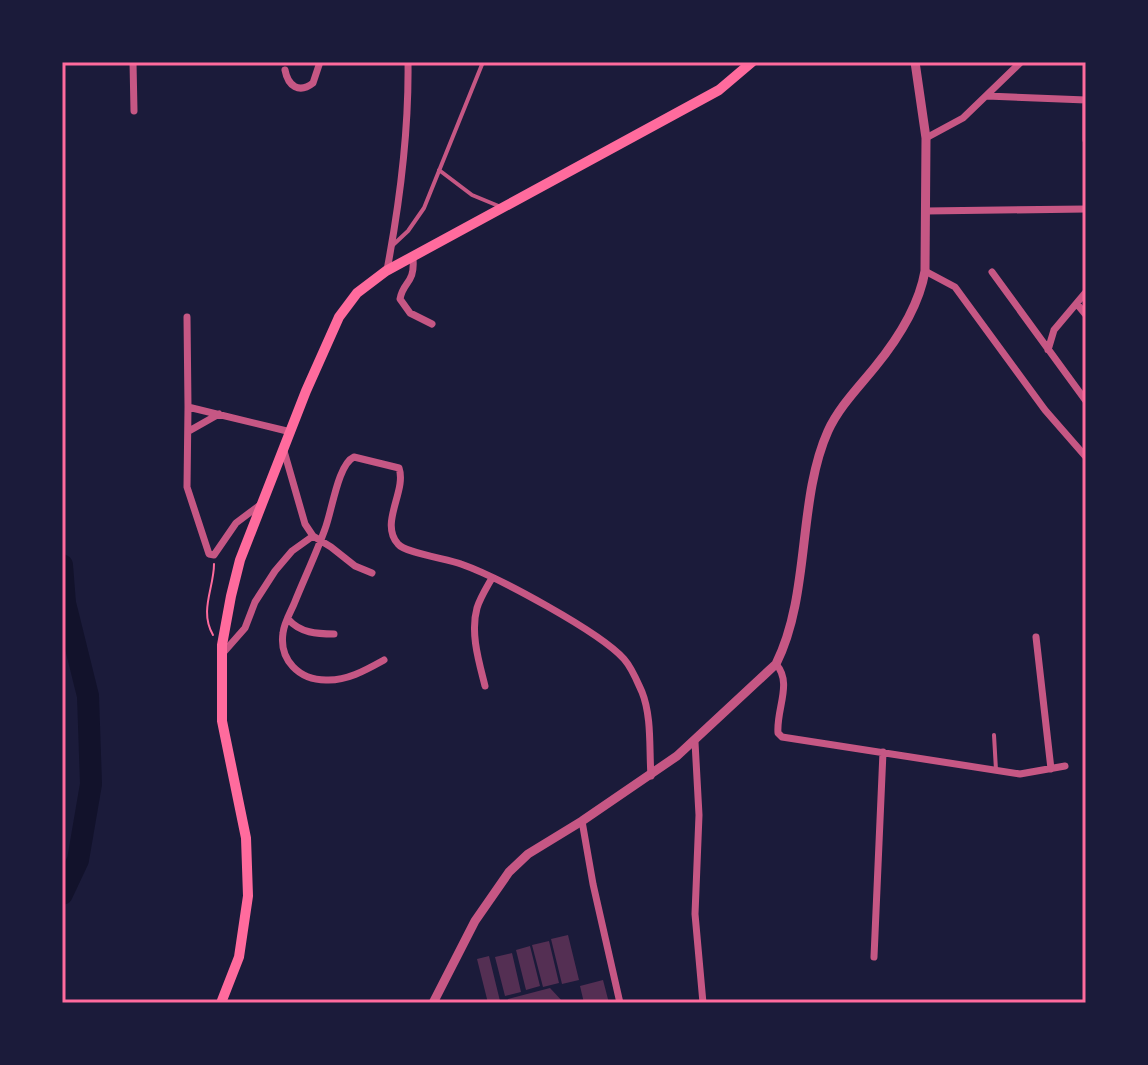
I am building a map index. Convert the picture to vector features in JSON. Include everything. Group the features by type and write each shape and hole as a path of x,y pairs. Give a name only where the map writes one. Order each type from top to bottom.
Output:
{"main road":[{"path":"221,1003 239,957 248,896 246,838 222,721 222,650 240,560 339,317 357,293 386,271 719,90 752,62"}],"street":[{"path":"133,62 134,111"},
{"path":"285,70 288,83 294,88 303,88 313,83 320,62"},
{"path":"386,271 405,155 409,115 408,62"},
{"path":"433,1003 475,921 509,872 528,854 651,776 695,742 776,664 785,646 802,564 816,467 828,432 841,408 878,363 917,301 925,271 926,138 915,62"},
{"path":"926,138 963,118 1021,62"},
{"path":"987,96 1086,100 1086,140"},
{"path":"926,211 1086,209"},
{"path":"413,259 412,278 400,299 410,313 432,324"},
{"path":"925,271 955,287 1045,410 1086,457"},
{"path":"992,272 1086,401"},
{"path":"1048,350 1054,330 1086,292"},
{"path":"1077,304 1086,315"},
{"path":"187,317 187,487 209,554 214,555 236,523 263,504"},
{"path":"188,407 291,432"},
{"path":"189,431 220,414"},
{"path":"284,451 305,524 317,538 355,566 372,573"},
{"path":"384,660 342,679 310,679 292,667 283,649 282,637 288,619 317,538 333,507 343,466 350,458 360,457 395,466 400,471 392,534 401,548 440,557 492,578 596,637 624,659 643,696 651,776"},
{"path":"222,650 245,628 255,602 275,571 292,551 317,538"},
{"path":"485,686 475,643 475,628 477,608 492,578"},
{"path":"288,619 299,629 316,634 334,634"},
{"path":"1036,637 1051,769"},
{"path":"776,664 783,671 785,680 779,711 779,735 1020,774 1065,766"},
{"path":"695,742 699,815 695,914 703,1003"},
{"path":"874,957 883,752"},
{"path":"582,821 620,1003"}],"lane":[{"path":"391,246 408,231 424,208 483,62"},
{"path":"439,170 472,195 504,208"},
{"path":"994,735 996,770"}],"path":[{"path":"214,555 207,621 222,650"}],"building":[{"path":"568,935 579,980 562,984 551,939"},
{"path":"549,941 559,983 543,987 532,945"},
{"path":"530,946 540,986 526,990 516,950"},
{"path":"512,953 521,992 505,996 495,957"},
{"path":"489,956 500,1001 491,1003 488,1003 477,959"},
{"path":"603,980 609,1003 584,1003 580,986"},
{"path":"550,988 564,1003 507,1003 508,999"}],"waterway":[{"path":"62,565 65,603 88,696 91,784 78,860 62,894"}]}
